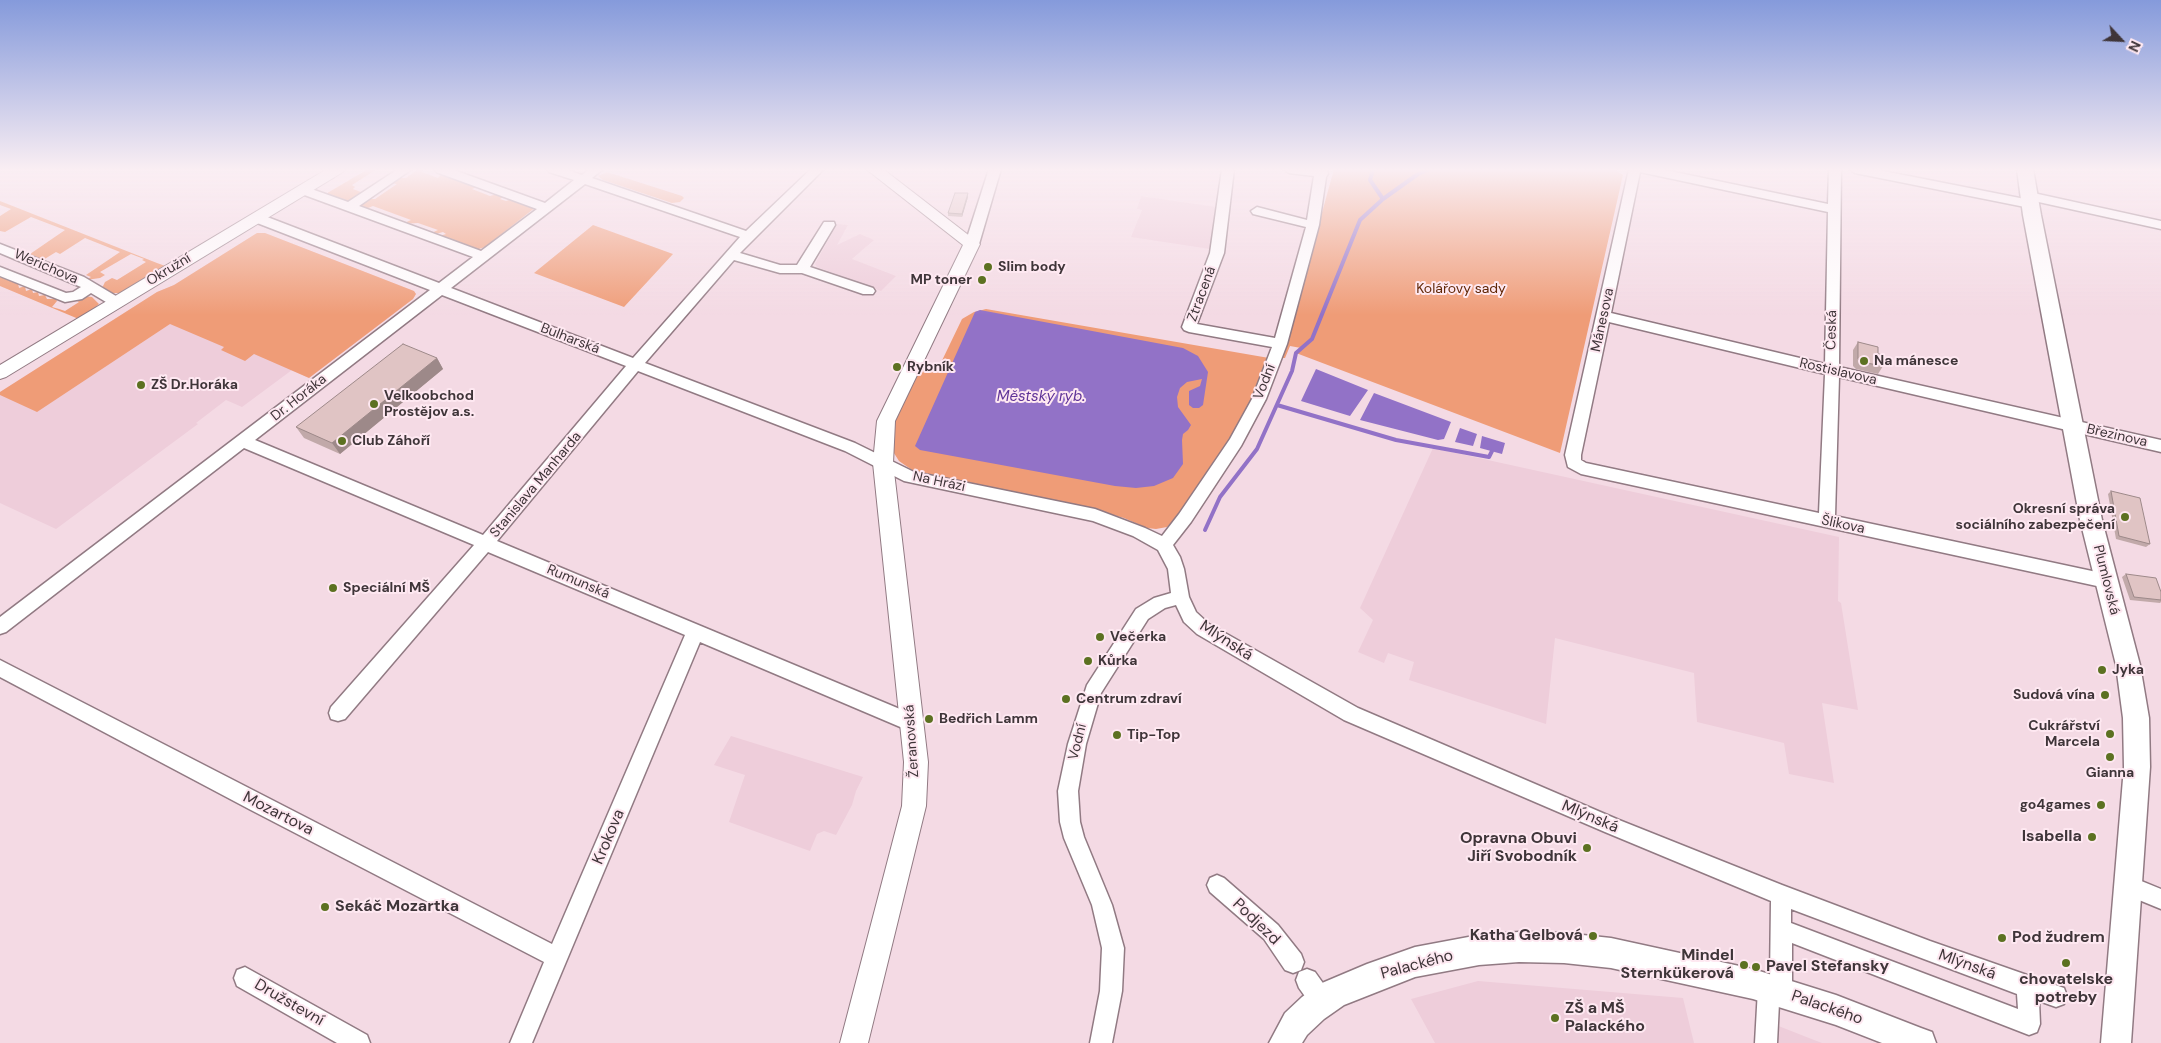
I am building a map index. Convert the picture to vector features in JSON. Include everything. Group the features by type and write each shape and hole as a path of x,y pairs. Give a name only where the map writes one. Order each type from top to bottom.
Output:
{"main road":[{"name":"Plumlovská","path":"2032,218 2092,520 2128,665 2136,718 2138,767 2129,886 2123,935 2116,1043"},
{"name":"Palackého","path":"1284,1043 1304,1015 1315,990 1359,982 1415,962 1479,950 1520,947 1564,948 1611,953 1707,973 1836,1010 1921,1043"}],"street":[{"name":"Bulharská","path":"257,218 850,447 883,463"},
{"name":"Okružní","path":"0,373 257,218"},
{"path":"379,218 482,256"},
{"name":"Dr. Horáka","path":"0,627 532,218"},
{"path":"695,218 748,236"},
{"name":"Stanislava Manharda","path":"338,713 486,543 636,364 748,236 767,218"},
{"path":"937,218 972,244"},
{"path":"883,463 886,421 972,244 980,218"},
{"name":"Ztracená","path":"1221,218 1216,253 1189,327 1278,351"},
{"path":"1283,218 1313,224"},
{"name":"Vodní","path":"1164,545 1185,518 1236,442 1259,399 1278,351 1314,218"},
{"name":"Mánesova","path":"1581,468 1574,463 1573,455 1625,218"},
{"name":"Česká","path":"1827,521 1832,371 1834,218"},
{"path":"2122,218 2161,225"},
{"path":"803,269 804,263 829,224"},
{"name":"Werichova","path":"0,248 91,287 116,302"},
{"path":"732,255 780,269 803,269 868,291"},
{"name":"Werichova","path":"0,271 65,298 74,297 91,287"},
{"name":"Rostislavova","path":"1604,316 1832,371 2073,425"},
{"name":"Březinova","path":"2073,425 2161,446"},
{"name":"Rumunská","path":"243,441 912,724"},
{"name":"Na Hrázi","path":"883,463 910,477 1095,515 1139,532 1164,545"},
{"name":"Žeranovská","path":"854,1043 898,876 914,806 916,762 883,463"},
{"name":"Šlikova","path":"1581,468 2106,580"},
{"path":"1164,545 1172,557 1176,569 1180,597"},
{"name":"Vodní","path":"1101,1043 1111,991 1113,948 1102,905 1089,870 1074,838 1070,822 1068,791 1071,773 1093,691 1142,614 1150,608 1180,597"},
{"name":"Mlýnská","path":"1180,597 1190,617 1203,628 1324,700 1409,740 1781,895 1930,952 2056,996"},
{"name":"Krokova","path":"521,1043 696,631"},
{"name":"Mozartova","path":"0,668 256,803 558,958"},
{"name":"Podjezd","path":"1217,885 1271,932 1293,962"},
{"path":"2129,886 2161,899"},
{"path":"1766,1043 1775,991 1781,929 1781,895"},
{"path":"1781,929 2029,1024 2028,987"},
{"name":"Družstevní","path":"245,978 359,1043"}],"shaded area":[{"path":"1139,218 1214,218 1210,249 1131,237"},
{"path":"837,224 848,225 837,245 860,234 874,240 852,259 896,276 881,291 817,267 815,264"},
{"name":"ZŠ Dr.Horáka","path":"257,233 265,233 414,291 416,294 413,299 309,378 292,370 242,407 226,400 196,423 198,424 56,529 0,503 0,392 157,292 174,285"},
{"path":"1433,448 1839,537 1838,601 1841,603 1858,710 1822,703 1834,783 1789,774 1784,743 1697,722 1694,673 1555,638 1546,724 1409,680 1414,662 1388,653 1384,663 1358,652 1373,620 1360,608"},
{"path":"731,736 863,777 852,805 836,835 824,831 817,834 810,851 729,822 745,775 714,765"},
{"name":"ZŠ a MŠ Palackého","path":"1478,981 1683,998 1694,1043 1435,1043 1411,999"},
{"path":"1776,1025 1809,1038 1822,1043 1777,1043"}],"green space":[{"path":"0,218 30,218 5,232 0,231"},
{"path":"33,218 42,218 168,267 121,293 111,293 102,288 105,282 112,278 117,280 146,262 142,260 144,259 131,254 100,272 105,275 100,278 86,280 91,277 86,275 120,252 85,238 60,254 56,252 43,260 30,254 65,230"},
{"path":"405,218 522,218 485,247 476,250 436,237 446,234 443,232 429,234 438,230 418,223 402,224 411,220"},
{"name":"Kolářovy sady","path":"1321,218 1613,218 1560,453 1296,353 1301,348 1290,346 1285,358 1282,358"},
{"path":"593,225 673,254 624,307 534,273"},
{"path":"257,233 265,233 414,291 416,294 413,299 309,378 254,354 245,361 221,350 224,347 170,324 37,412 0,395 0,392 157,292 174,285"},
{"path":"0,277 18,283 19,288 25,286 26,291 32,289 33,293 38,292 39,296 45,295 47,299 56,299 57,301 52,307 65,311 79,302 75,300 84,296 92,297 99,304 81,320 0,286"},
{"name":"Městský ryb.","path":"986,309 1269,358 1250,403 1227,444 1179,515 1167,527 1147,528 1124,518 1082,506 929,475 912,470 899,461 892,450 892,436 896,418 918,369 936,373 962,319 974,312"}],"water":[{"name":"Městský ryb.","path":"980,310 1183,348 1198,356 1208,372 1203,405 1199,408 1193,408 1189,405 1189,391 1200,386 1202,379 1187,382 1180,388 1177,397 1178,407 1191,425 1183,434 1183,464 1173,478 1154,486 1136,488 1115,486 920,450 915,446 975,312"},
{"path":"1316,369 1368,390 1350,416 1301,401"},
{"path":"1374,393 1451,422 1444,439 1438,440 1360,420"},
{"path":"1460,428 1477,434 1473,446 1455,442"},
{"path":"1482,436 1505,443 1502,454 1480,448"}],"building":[{"path":"1858,342 1878,347 1878,354 1882,354 1883,366 1861,362 1858,359"},
{"path":"403,344 437,358 332,443 296,427"},
{"name":"Okresní správa sociálního zabezpečení","path":"2111,491 2140,498 2150,544 2119,536"},
{"path":"2126,574 2156,578 2161,592 2161,600 2134,597"}],"waterway":[{"path":"1205,530 1220,497 1257,449 1292,371 1296,353 1312,339 1363,218"},
{"path":"1277,405 1396,440 1489,457 1492,451"}],"place":[{"name":"Slim body","path":"988,267"},
{"name":"MP toner","path":"982,280"},
{"name":"Na mánesce","path":"1864,361"},
{"name":"Rybník","path":"897,367"},
{"name":"ZŠ Dr.Horáka","path":"141,385"},
{"name":"Velkoobchod Prostějov a.s.","path":"374,404"},
{"name":"Club Záhoří","path":"342,441"},
{"name":"Okresní správa sociálního zabezpečení","path":"2125,517"},
{"name":"Speciální MŠ","path":"333,588"},
{"name":"Večerka","path":"1100,637"},
{"name":"Kůrka","path":"1088,661"},
{"name":"Jyka","path":"2102,670"},
{"name":"Sudová vína","path":"2105,695"},
{"name":"Centrum zdraví","path":"1066,699"},
{"name":"Bedřich Lamm","path":"929,719"},
{"name":"Cukrářství Marcela","path":"2110,734"},
{"name":"Tip-Top","path":"1117,735"},
{"name":"Gianna","path":"2110,757"},
{"name":"go4games","path":"2101,805"},
{"name":"Isabella","path":"2092,837"},
{"name":"Opravna Obuvi Jiří Svobodník","path":"1587,848"},
{"name":"Sekáč Mozartka","path":"325,907"},
{"name":"Katha Gelbová","path":"1593,936"},
{"name":"Pod žudrem","path":"2002,938"},
{"name":"chovatelske potreby","path":"2066,963"},
{"name":"Mindel Sternkükerová","path":"1744,965"},
{"name":"Pavel Stefansky","path":"1756,967"},
{"name":"ZŠ a MŠ Palackého","path":"1555,1018"}]}
